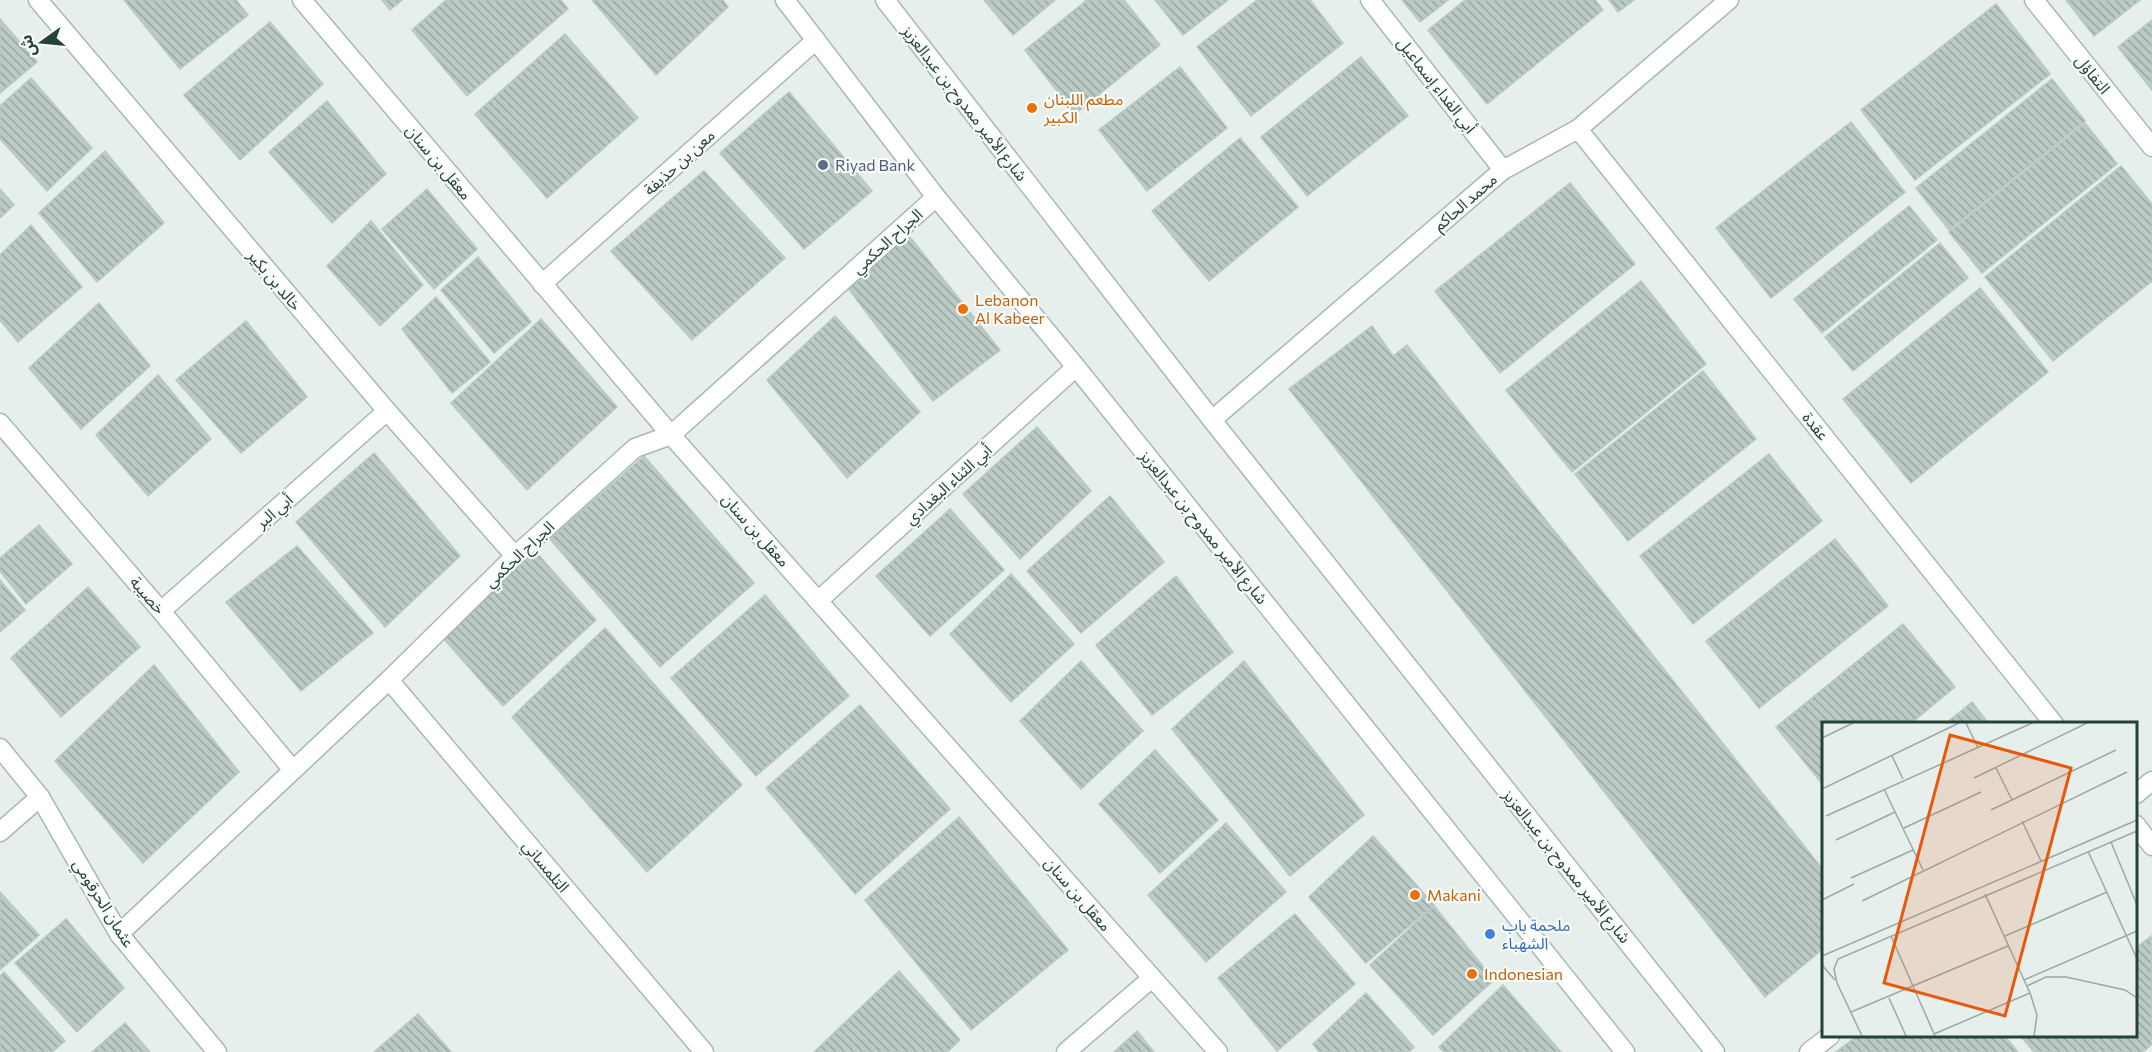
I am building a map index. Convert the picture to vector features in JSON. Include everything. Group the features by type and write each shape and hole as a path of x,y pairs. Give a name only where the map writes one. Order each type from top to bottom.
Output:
{"street":[{"name":"خالد بن بكير","path":"38,0 387,411 515,556"},
{"name":"معقل بن سنان","path":"302,0 671,435 1218,1052"},
{"name":"شارع الأمير ممدوح بن عبدالعزيز","path":"785,0 936,197 1076,367 1625,1052"},
{"name":"شارع الأمير ممدوح بن عبدالعزيز","path":"885,0 1212,420 1715,1052"},
{"name":"أبي الفداء إسماعيل","path":"1370,0 1503,170"},
{"name":"محمد الحاكم","path":"1212,420 1503,170 1578,129 1729,0"},
{"name":"التفاؤل","path":"2034,0 2152,147"},
{"name":"معن بن حذيفة","path":"542,284 816,40"},
{"name":"عقدة","path":"1578,129 2053,722"},
{"name":"الجراح الحكمي","path":"120,934 292,769 389,680 515,556 635,448 671,435 936,197"},
{"name":"أبي الثناء البغدادي","path":"819,600 1076,367"},
{"name":"أبي البر","path":"161,611 387,411"},
{"name":"خصيبة","path":"0,423 292,769"},
{"name":"التلمساني","path":"389,680 704,1052"},
{"name":"عثمان الحرقومي","path":"0,748 40,797 120,934 217,1052"},
{"path":"2137,793 2152,781"},
{"path":"0,832 40,797"},
{"path":"2137,826 2152,846"},
{"path":"1066,1052 1152,978"},
{"path":"1809,1052 1828,1037"}],"building":[{"path":"124,0 236,0 248,15 180,69"},
{"path":"382,0 402,0 390,10"},
{"path":"446,0 561,0 568,9 467,96 412,30"},
{"path":"592,0 723,0 728,7 656,75"},
{"path":"984,0 1055,0 1013,35"},
{"path":"1087,0 1124,0 1160,45 1075,114 1025,50"},
{"path":"1155,0 1228,0 1183,35"},
{"path":"1257,0 1310,0 1343,43 1251,116 1197,47"},
{"path":"1402,0 1448,0 1420,22"},
{"path":"1465,0 1595,0 1603,10 1487,104 1428,30"},
{"path":"1609,0 1634,0 1618,12"},
{"path":"2066,0 2140,0 2094,36"},
{"path":"1996,4 2050,74 1915,180 1861,110"},
{"path":"0,19 37,62 0,93"},
{"path":"2152,20 2152,90 2118,47"},
{"path":"270,22 323,84 240,160 184,95"},
{"path":"565,34 638,118 547,198 475,114"},
{"path":"1361,57 1408,116 1307,196 1261,137"},
{"path":"1180,67 1227,128 1147,191 1099,130"},
{"path":"31,78 92,148 47,191 0,139 0,106"},
{"path":"2052,79 2085,121 1949,230 1916,188"},
{"path":"789,92 872,191 804,249 720,153"},
{"path":"327,101 386,174 332,223 269,152"},
{"path":"1851,122 1905,192 1771,298 1716,228"},
{"path":"2085,123 2117,164 1982,273 1949,232"},
{"path":"1240,138 1298,207 1209,281 1152,211"},
{"path":"105,151 164,223 97,282 39,213"},
{"path":"2121,166 2152,204 2152,281 2053,361 1985,277"},
{"path":"704,171 785,258 692,340 611,251"},
{"path":"1570,183 1635,264 1500,373 1435,291"},
{"path":"0,189 14,205 0,218"},
{"path":"427,189 477,249 434,289 382,229"},
{"path":"1909,206 1937,240 1822,333 1794,299"},
{"path":"371,221 423,285 380,326 327,266"},
{"path":"31,225 82,287 18,342 0,320 0,255"},
{"path":"906,232 1000,350 933,401 845,284"},
{"path":"1940,243 1968,278 1853,371 1825,337"},
{"path":"478,257 531,322 494,353 441,290"},
{"path":"1641,281 1706,364 1572,472 1506,390"},
{"path":"1980,288 2048,372 1911,483 1843,399"},
{"path":"436,297 490,362 452,393 402,329"},
{"path":"99,303 150,366 81,429 29,368"},
{"path":"835,316 920,412 847,478 767,380"},
{"path":"541,319 617,407 527,490 451,403"},
{"path":"246,321 307,397 241,453 176,380"},
{"path":"1372,326 1393,356 1407,345 1822,868 1822,950 1765,997 1289,389"},
{"path":"1703,371 1756,439 1628,541 1575,474"},
{"path":"158,375 211,439 148,496 96,435"},
{"path":"1037,427 1091,491 1020,559 963,494"},
{"path":"374,453 460,556 385,627 296,522"},
{"path":"1769,454 1822,521 1693,624 1640,556"},
{"path":"644,456 754,583 660,667 550,539"},
{"path":"1110,496 1164,562 1081,633 1027,571"},
{"path":"950,509 1004,570 930,636 876,576"},
{"path":"39,525 72,564 26,604 0,571 0,558"},
{"path":"1835,539 1888,606 1759,708 1706,641"},
{"path":"297,546 373,633 301,691 226,602"},
{"path":"535,551 596,620 503,706 443,638"},
{"path":"1011,574 1074,644 1011,702 950,634"},
{"path":"1176,576 1233,652 1152,715 1096,645"},
{"path":"0,580 25,610 0,632"},
{"path":"88,587 140,647 61,717 11,658"},
{"path":"765,595 849,696 756,776 671,678"},
{"path":"1903,624 1955,687 1912,722 1822,722 1822,784 1776,727"},
{"path":"605,628 742,785 647,872 512,717"},
{"path":"1081,661 1143,731 1081,789 1020,721"},
{"path":"1244,661 1364,815 1290,876 1172,729"},
{"path":"154,665 239,772 143,863 55,761"},
{"path":"1972,702 1987,722 1947,722"},
{"path":"860,705 950,809 855,894 766,788"},
{"path":"1155,750 1218,820 1160,873 1099,804"},
{"path":"959,817 1068,950 971,1030 865,900"},
{"path":"1226,823 1286,892 1206,962 1148,895"},
{"path":"1373,836 1434,905 1366,963 1309,897"},
{"path":"0,892 39,935 0,970"},
{"path":"1434,906 1494,980 1433,1035 1370,965"},
{"path":"1295,914 1355,984 1277,1051 1218,978"},
{"path":"66,919 124,988 77,1032 15,963"},
{"path":"2151,936 2152,1044 2143,1052 2034,1052 2022,1038 2137,1037 2137,947"},
{"path":"899,971 960,1040 947,1052 814,1052"},
{"path":"4,972 65,1041 52,1052 0,1052 0,976"},
{"path":"1503,985 1561,1052 1444,1052 1439,1047"},
{"path":"1366,993 1414,1047 1409,1052 1319,1052 1313,1044"},
{"path":"418,1014 451,1052 374,1052"},
{"path":"125,1023 150,1052 92,1052"},
{"path":"1137,1031 1154,1052 1114,1052"},
{"path":"1856,1037 2006,1037 2018,1052 1836,1052"}],"place":[{"name":"مطعم اللبنان الكبير","path":"1032,108"},
{"name":"Riyad Bank","path":"823,165"},
{"name":"Lebanon Al Kabeer","path":"963,309"},
{"name":"Makani","path":"1415,895"},
{"name":"ملحمة باب الشهباء","path":"1490,934"},
{"name":"Indonesian","path":"1472,974"}]}
